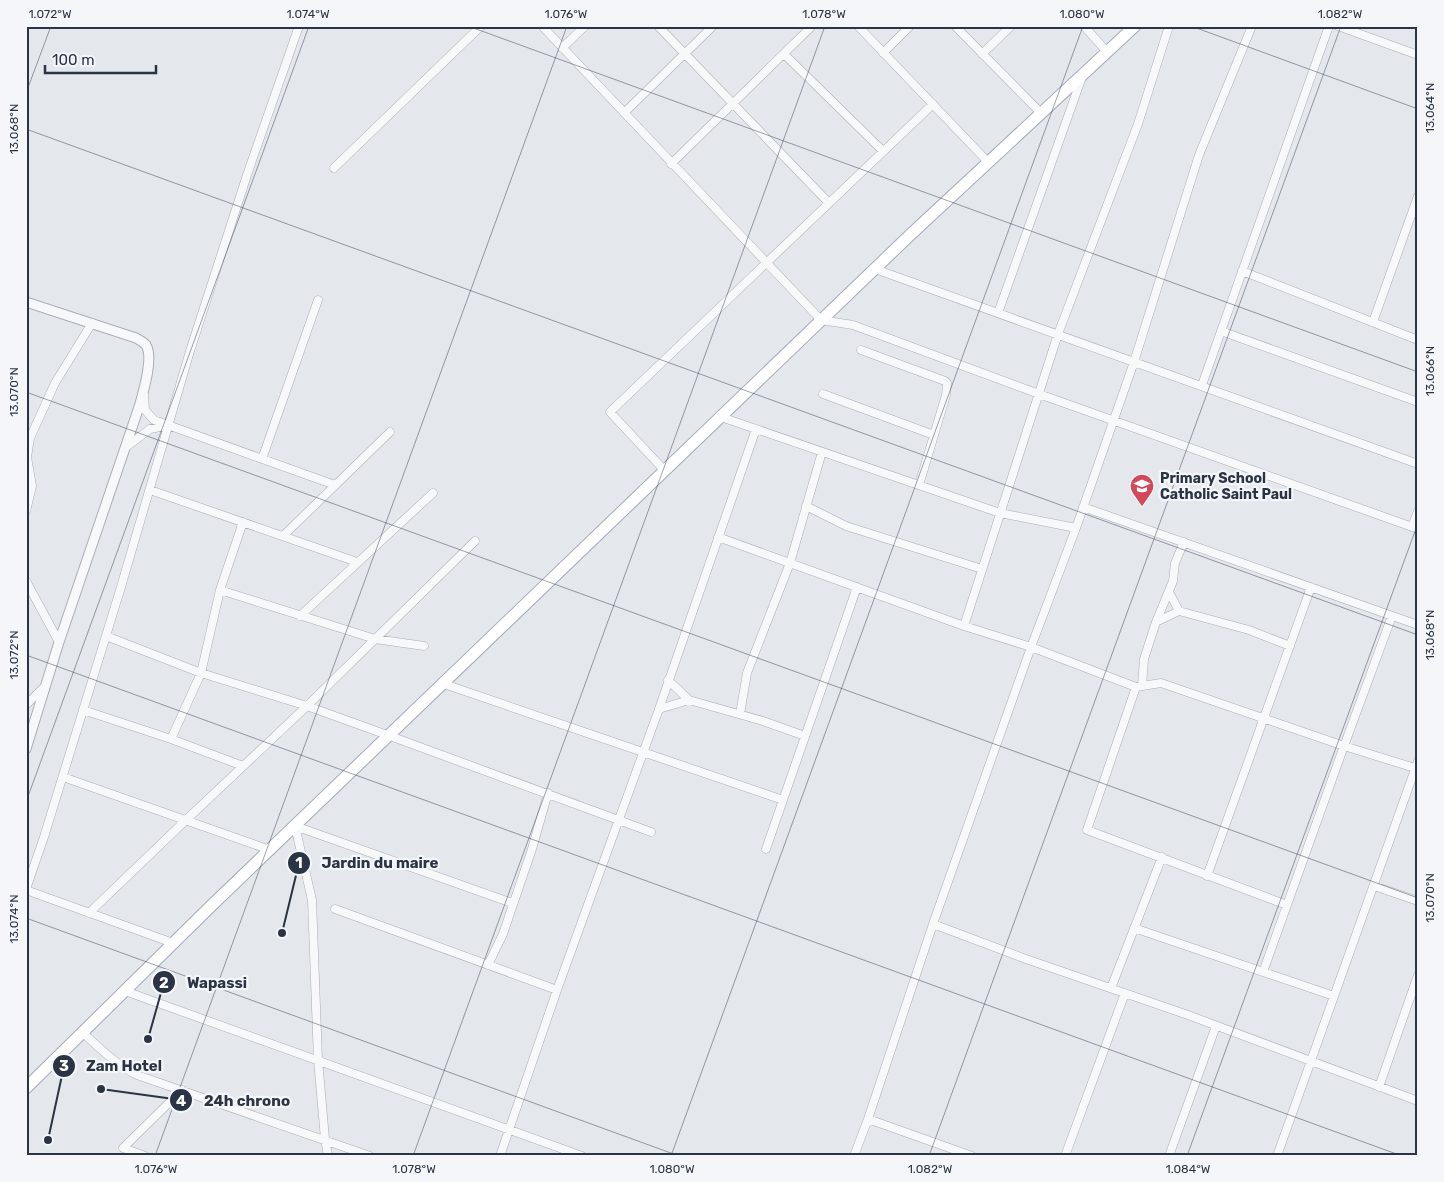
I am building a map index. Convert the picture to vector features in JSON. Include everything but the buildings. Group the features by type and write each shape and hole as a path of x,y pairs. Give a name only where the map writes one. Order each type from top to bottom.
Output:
{"main road":[{"path":"26,1088 270,850 821,320 1135,26"}],"street":[{"path":"173,944 26,889 106,636 193,342 247,175 299,26"},
{"path":"334,168 481,26"},
{"path":"542,26 821,320 853,325 1039,394 1415,528 1418,511"},
{"path":"562,48 585,26"},
{"path":"658,26 829,202"},
{"path":"624,113 713,26"},
{"path":"671,164 812,26"},
{"path":"858,26 988,162"},
{"path":"882,53 910,26"},
{"path":"955,26 1041,114"},
{"path":"982,54 1011,26"},
{"path":"1084,26 1107,52"},
{"path":"964,626 1058,334 1138,124 1169,26"},
{"path":"854,1156 1031,647 1076,528 1134,362 1199,156 1252,26"},
{"path":"1202,385 1329,26"},
{"path":"1338,26 1418,54"},
{"path":"784,54 883,151"},
{"path":"998,313 1082,75"},
{"path":"664,471 610,412 765,262 933,104"},
{"path":"1373,322 1418,196"},
{"path":"875,269 1418,464"},
{"path":"1242,270 1418,340"},
{"path":"262,459 318,300"},
{"path":"26,302 136,338 147,347 148,365 143,391 126,447 59,642 26,750"},
{"path":"26,511 32,486 27,457 30,438 55,383 92,323"},
{"path":"1221,331 1418,402"},
{"path":"861,350 947,383 946,395 919,485"},
{"path":"143,391 146,414 154,420 335,485"},
{"path":"823,394 934,434"},
{"path":"721,417 1000,513 1076,528"},
{"path":"126,447 150,429 158,426 169,426"},
{"path":"500,1156 618,819 659,709 756,429"},
{"path":"283,536 390,432"},
{"path":"740,714 747,673 790,563 822,452"},
{"path":"150,490 357,562"},
{"path":"300,616 433,493"},
{"path":"806,506 846,526 982,569"},
{"path":"1083,507 1418,626"},
{"path":"171,739 201,673 220,590 243,522"},
{"path":"718,537 964,626 1031,647 1139,686 1161,683 1344,746 1417,766 1277,1156"},
{"path":"89,913 307,706 476,541"},
{"path":"1184,542 1177,557 1173,581 1156,622 1144,659 1139,686 1087,830 1287,905"},
{"path":"26,581 59,642"},
{"path":"766,849 857,587"},
{"path":"1207,876 1312,587"},
{"path":"220,590 375,639 424,646"},
{"path":"1168,592 1179,611"},
{"path":"1156,622 1179,611 1250,630 1290,646"},
{"path":"1263,972 1392,616"},
{"path":"106,636 201,673 307,706 651,832"},
{"path":"668,680 690,700 740,714 805,736"},
{"path":"444,684 783,800"},
{"path":"26,704 46,685"},
{"path":"659,709 690,700"},
{"path":"83,710 171,739 243,766"},
{"path":"63,776 270,850"},
{"path":"488,965 503,934 532,849 548,793"},
{"path":"295,826 512,903"},
{"path":"295,826 312,900 318,1060 328,1156"},
{"path":"1111,988 1162,857"},
{"path":"1374,886 1418,901"},
{"path":"335,909 558,990"},
{"path":"934,924 1418,1101"},
{"path":"1134,928 1334,996"},
{"path":"1378,1087 1418,975"},
{"path":"125,991 582,1156"},
{"path":"1064,1156 1125,993"},
{"path":"1169,1156 1216,1026"},
{"path":"83,1032 124,1068 137,1075 370,1156"},
{"path":"145,1156 133,1154 124,1148 182,1090"},
{"path":"868,1119 972,1156"}],"place":[{"name":"Primary School Catholic Saint Paul","path":"1142,507"},
{"name":"Jardin du maire","path":"282,933"},
{"name":"Wapassi","path":"148,1039"},
{"name":"24h chrono","path":"101,1089"},
{"name":"Zam Hotel","path":"48,1140"}]}
